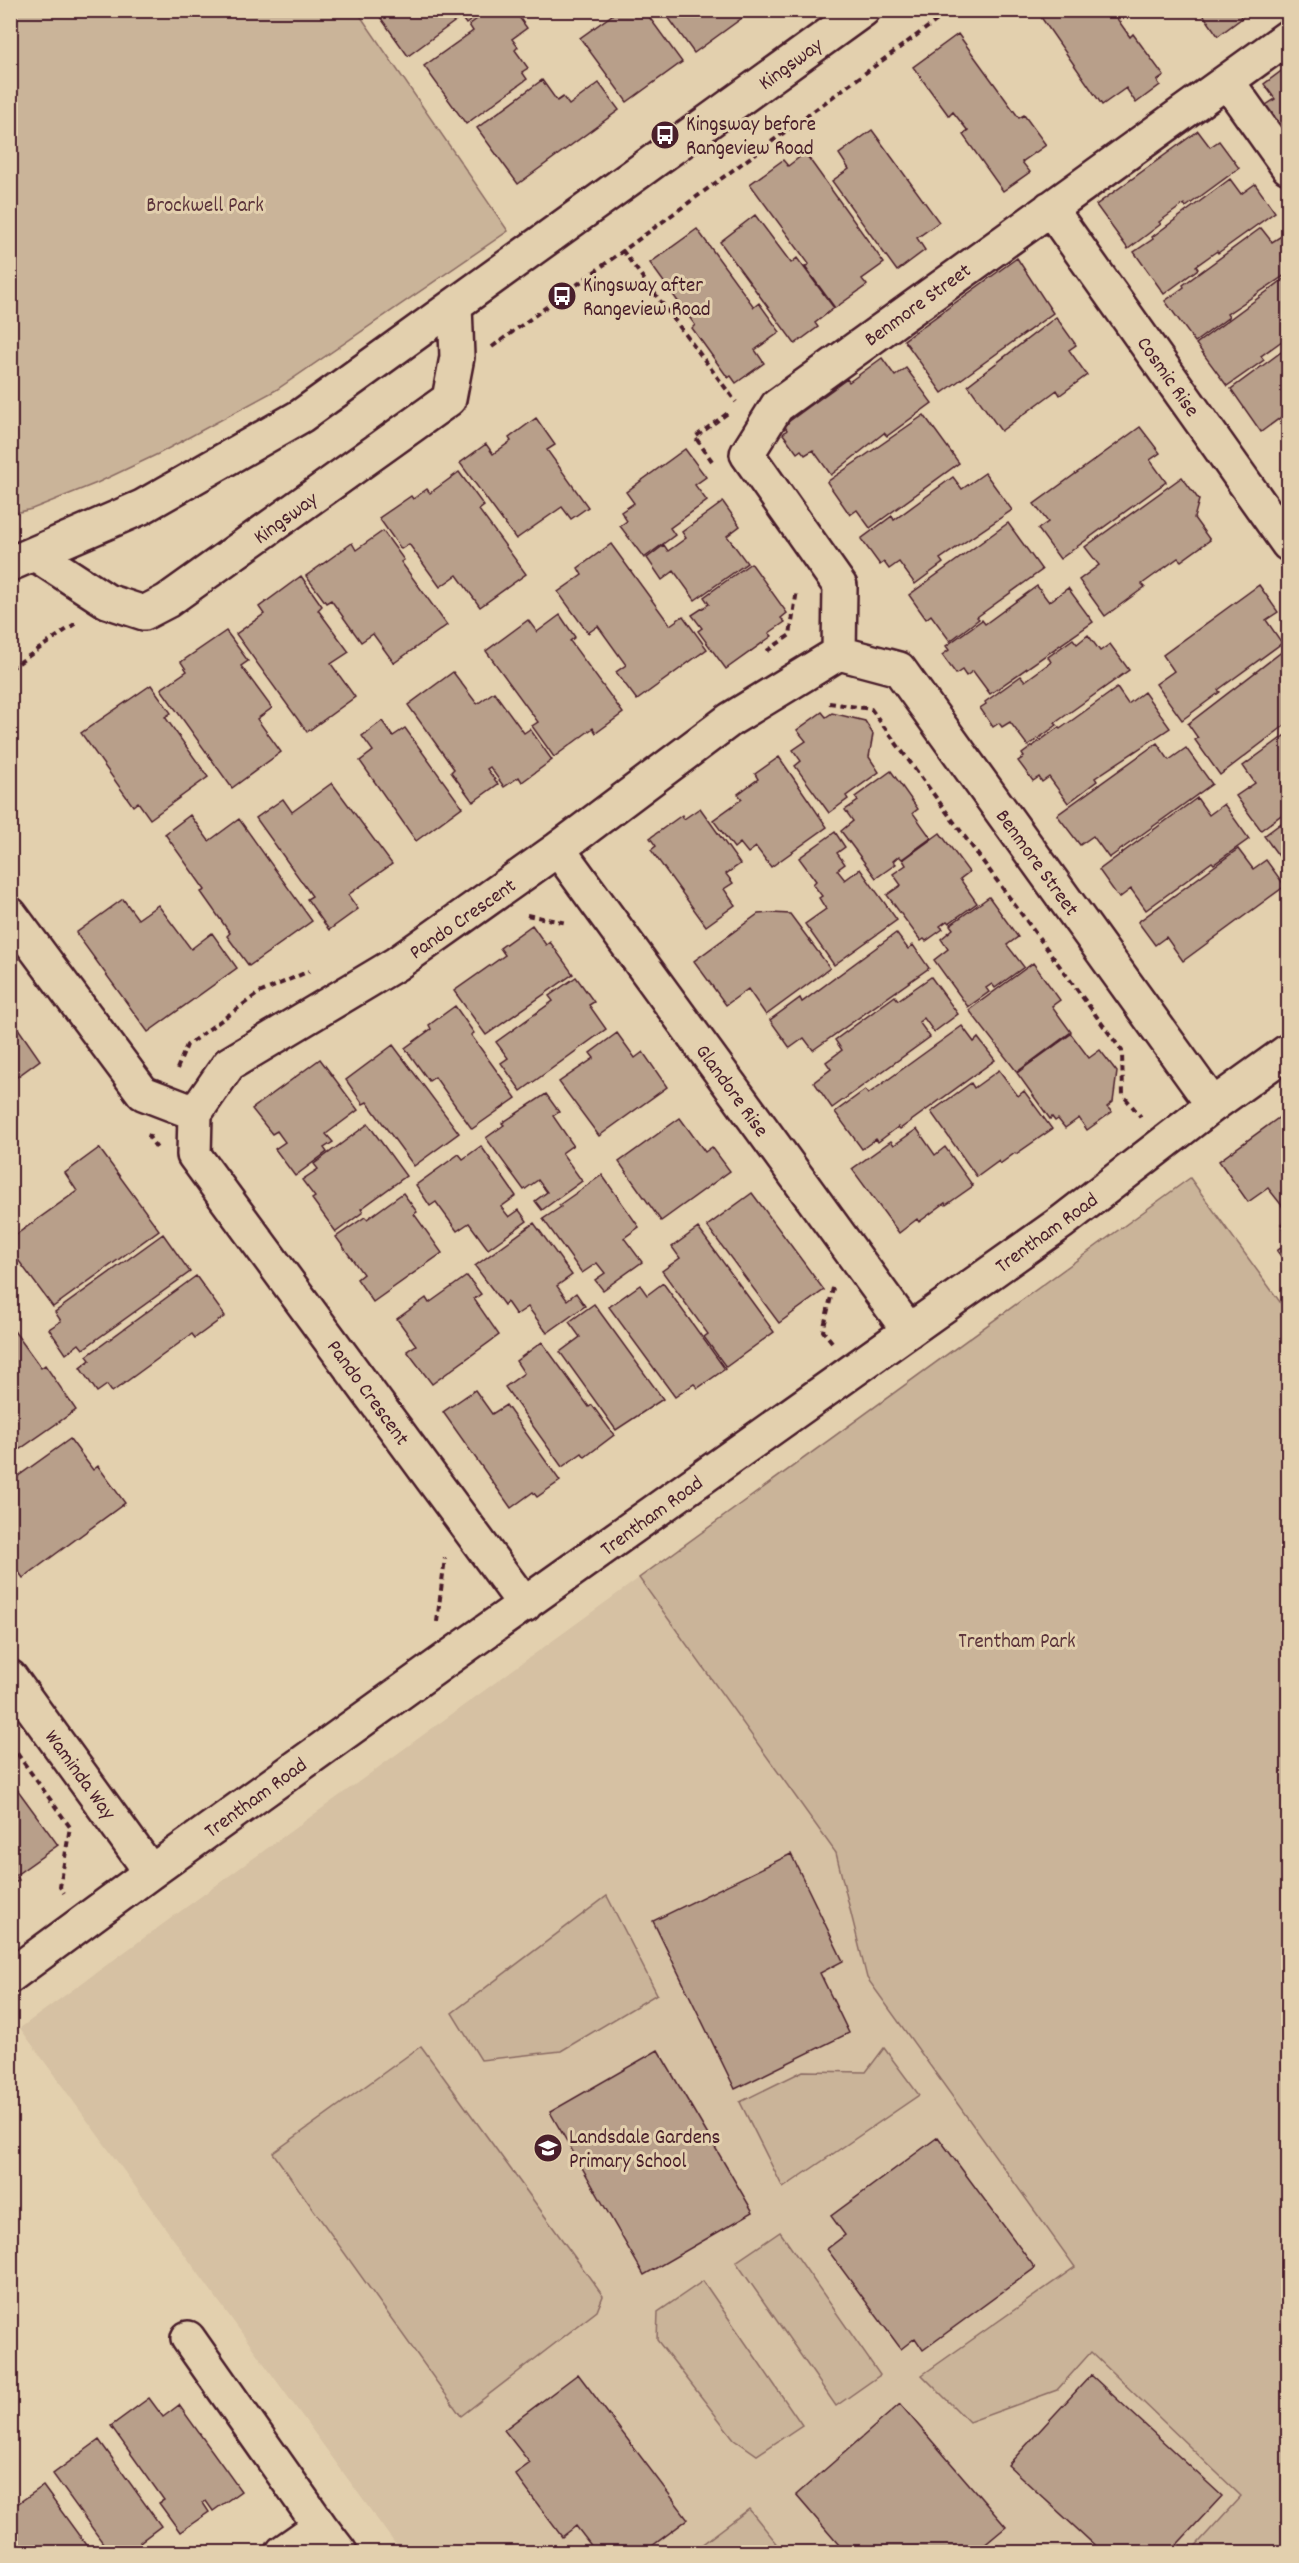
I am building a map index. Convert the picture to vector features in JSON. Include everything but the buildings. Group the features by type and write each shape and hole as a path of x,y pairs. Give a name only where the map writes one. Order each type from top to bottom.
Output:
{"street":[{"name":"Kingsway","path":"22,559 142,507 301,416 863,10"},
{"name":"Benmore Street","path":"1213,1105 899,669 839,653 840,586 747,454 777,406 1288,37"},
{"path":"1227,81 1288,167"},
{"name":"Cosmic Rise","path":"1050,208 1288,544"},
{"name":"Kingsway","path":"22,559 107,601 144,613 167,601 449,399 457,357 455,306"},
{"path":"798,678 839,653"},
{"name":"Pando Crescent","path":"525,1605 194,1155 195,1113 230,1064 396,964 558,849 731,719 798,678"},
{"name":"Glandore Rise","path":"558,849 909,1331"},
{"path":"10,914 143,1093 195,1113"},
{"name":"Trentham Road","path":"10,1977 151,1872 447,1659 1062,1222 1213,1105 1288,1051"},
{"name":"Waminda Way","path":"10,1677 151,1872"},
{"path":"188,2338 340,2553"},
{"path":"286,2550 320,2526"}],"path":[{"path":"457,357 486,352 951,10"},
{"path":"10,669 107,601"},
{"path":"764,654 774,647 817,701 871,709 1122,1051 1124,1095 1162,1144"},
{"path":"500,890 516,913 575,924"},
{"path":"162,1157 149,1137 187,1045 259,993 312,969"},
{"path":"836,1280 823,1331 854,1370"},
{"path":"445,1554 436,1620 447,1659"}],"shaded area":[{"name":"Landsdale Gardens Primary School","path":"639,1578 836,1853 868,1979 1288,2552 401,2552 20,2028"}],"green space":[{"name":"Brockwell Park","path":"11,10 357,11 508,231 276,390 158,454 97,483 32,509 11,514"},
{"name":"Trentham Park","path":"1190,1178 1288,1313 1288,2552 1190,2552 1241,2496 1091,2352 1057,2390 969,2422 922,2375 1075,2267 867,1978 836,1853 639,1578"},
{"path":"607,1896 657,1994 561,2051 481,2060 452,2013"},
{"path":"421,2046 603,2296 597,2311 461,2416 273,2153"},
{"path":"884,2048 919,2095 783,2188 740,2102 803,2071 866,2072"},
{"path":"780,2232 880,2375 836,2406 736,2262"},
{"path":"703,2281 802,2425 757,2455 734,2439 657,2340 658,2312"},
{"path":"749,2509 784,2552 692,2552"}],"place":[{"name":"Kingsway before Rangeview Road","path":"665,135"},
{"name":"Kingsway after Rangeview Road","path":"562,296"},
{"name":"Landsdale Gardens Primary School","path":"548,2148"}]}
